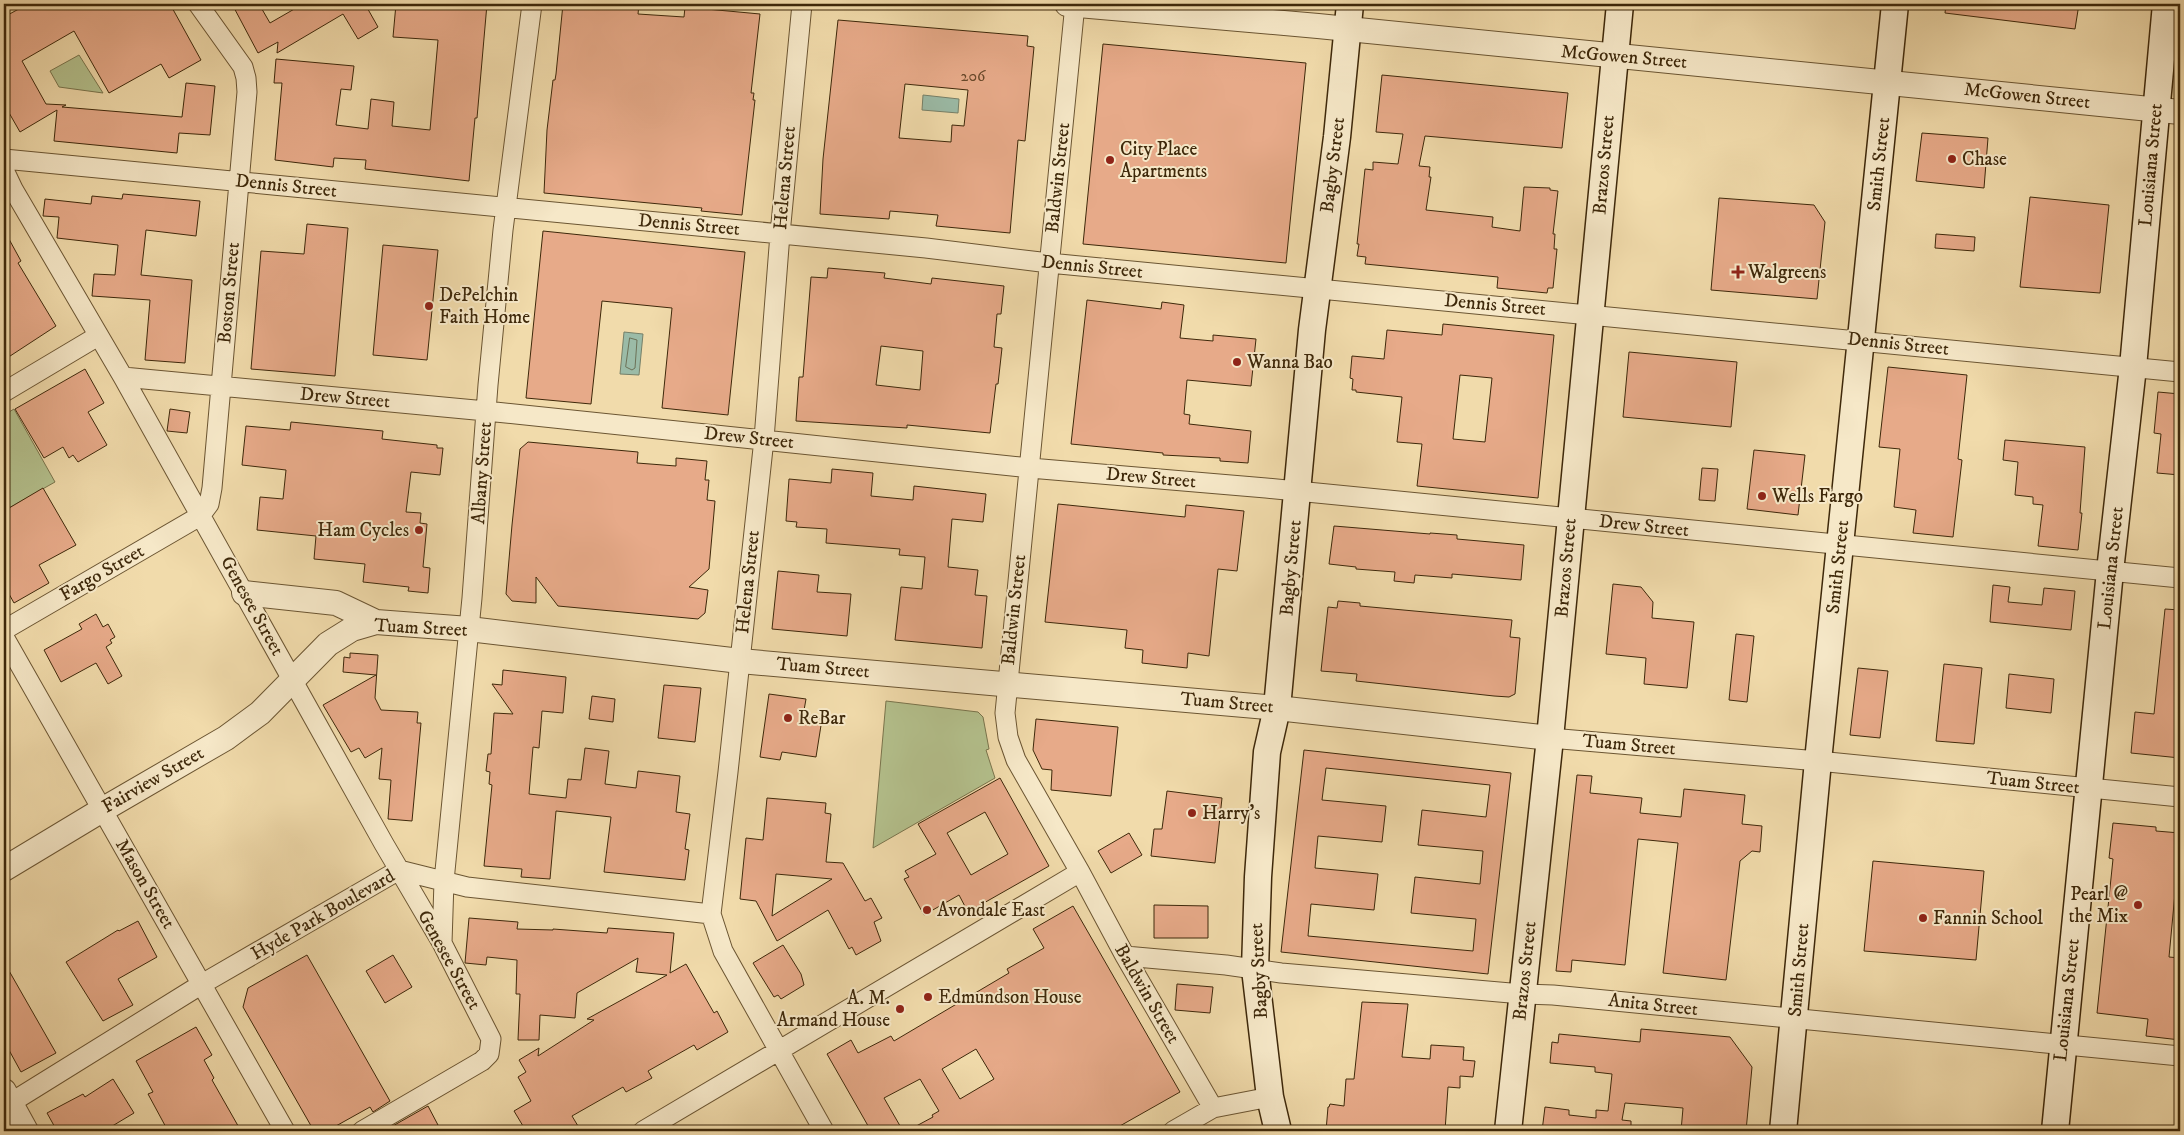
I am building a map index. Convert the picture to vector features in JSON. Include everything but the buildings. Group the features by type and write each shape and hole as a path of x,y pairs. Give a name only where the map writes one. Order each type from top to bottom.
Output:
{"main road":[{"name":"Brazos Street","path":"1508,1131 1550,738 1620,4"},
{"name":"Smith Street","path":"1783,1131 1818,761 1895,4"},
{"name":"Louisiana Street","path":"2054,1131 2110,571 2133,367 2168,110 2166,4"},
{"name":"Bagby Street","path":"1278,1131 1270,1097 1255,969 1258,877 1267,752 1277,708 1317,288 1336,137 1348,16"}],"street":[{"name":"Boston Street","path":"198,4 242,67 246,78 247,92 212,488 209,504 200,516"},
{"name":"Albany Street","path":"442,943 444,881 469,629 486,411 506,207 532,4"},
{"name":"Helena Street","path":"802,4 780,234 764,439 711,914 723,951 824,1131"},
{"name":"McGowen Street","path":"1072,4 1348,16 1614,55 2168,110"},
{"name":"Baldwin Street","path":"1072,4 1030,468 1006,686 1008,737 1016,760 1125,956 1213,1108"},
{"name":"Dennis Street","path":"4,159 926,248 1049,264 1590,314 2180,372"},
{"name":"Genesee Street","path":"4,170 442,943 488,1032 492,1046 489,1054 482,1061 362,1131"},
{"path":"4,392 98,336"},
{"name":"Drew Street","path":"123,377 486,411 1030,468 1570,518 2180,578"},
{"name":"Fargo Street","path":"4,630 200,516"},
{"path":"244,593 336,603 376,622"},
{"name":"Tuam Street","path":"292,679 328,644 352,628 376,622 469,629 740,661 1006,686 1277,708 1550,738 1818,761 2180,797"},
{"name":"Mason Street","path":"4,637 286,1131"},
{"name":"Fairview Street","path":"4,869 226,738 260,713 292,679"},
{"name":"Hyde Park Boulevard","path":"6,1101 202,984 399,870 467,887 711,914"},
{"path":"643,1131 1080,872"},
{"name":"Anita Street","path":"1125,956 1282,973 1522,994 1553,995 2180,1056"},
{"path":"1173,1131 1213,1108 1270,1097"},
{"path":"6,1101 26,1131"}],"green space":[{"path":"79,55 103,93 59,87 50,71"},
{"path":"14,409 55,482 9,508 4,498 4,415"},
{"path":"886,701 978,712 983,717 989,749 986,750 995,778 873,848"}],"water":[{"path":"923,95 959,99 958,113 922,110"},
{"path":"624,332 643,334 639,375 620,374"}],"place":[{"name":"Chase","path":"1952,159"},
{"name":"City Place Apartments","path":"1110,160"},
{"name":"Walgreens","path":"1738,272"},
{"name":"DePelchin Faith Home","path":"429,306"},
{"name":"Wanna Bao","path":"1237,362"},
{"name":"Wells Fargo","path":"1762,496"},
{"name":"Ham Cycles","path":"419,530"},
{"name":"ReBar","path":"788,718"},
{"name":"Harry's","path":"1192,813"},
{"name":"Pearl @ the Mix","path":"2138,905"},
{"name":"Avondale East","path":"927,910"},
{"name":"Fannin School","path":"1923,918"},
{"name":"Edmundson House","path":"928,997"},
{"name":"A. M. Armand House","path":"900,1009"}]}
